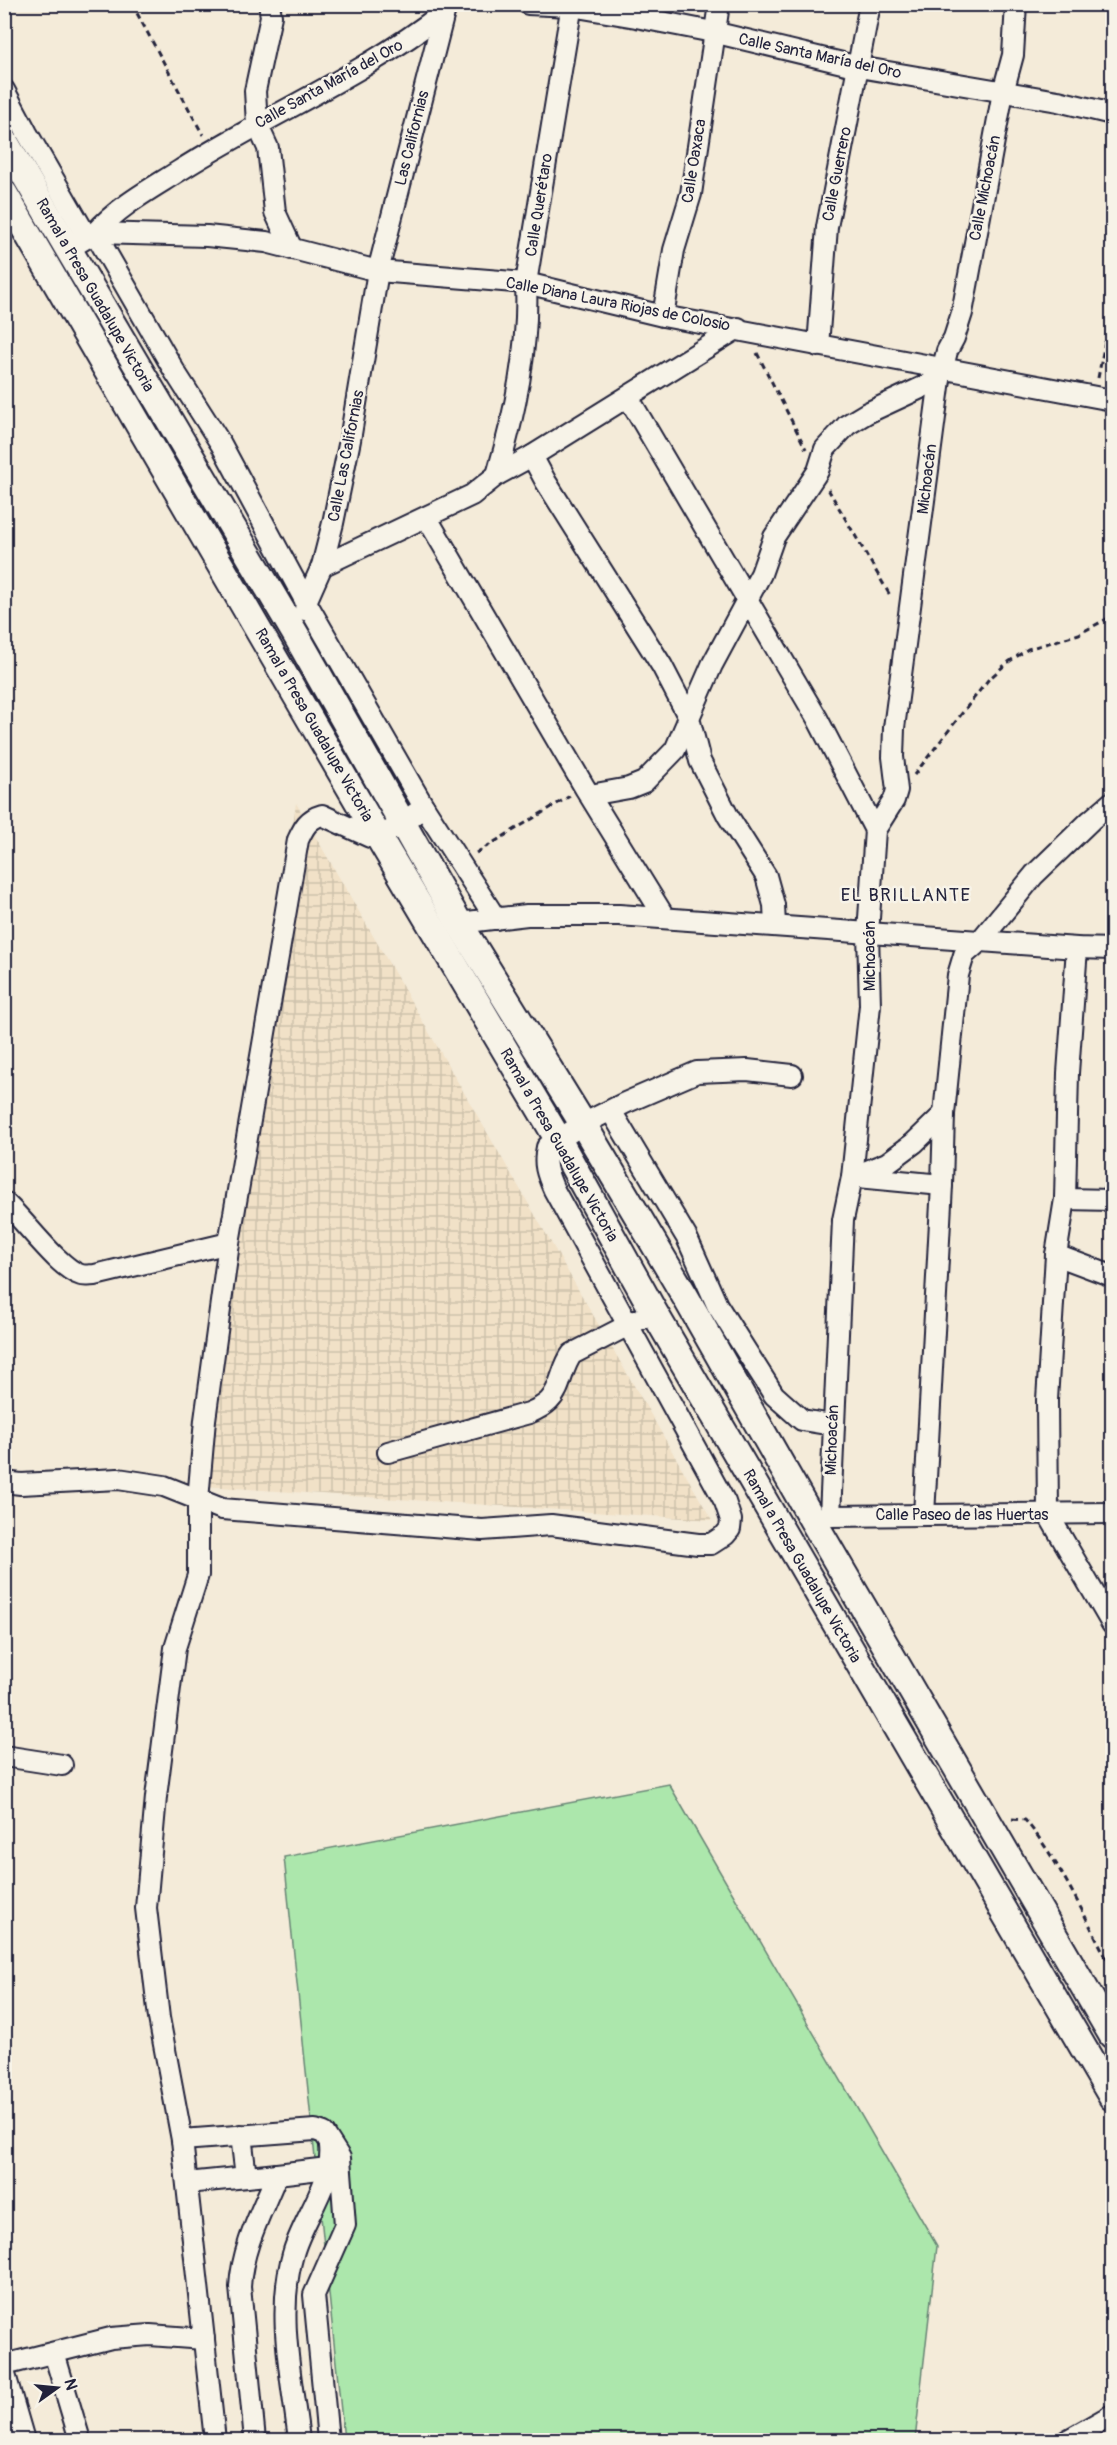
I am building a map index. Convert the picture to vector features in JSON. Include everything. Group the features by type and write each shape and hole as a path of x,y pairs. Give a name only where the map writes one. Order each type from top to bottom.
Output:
{"main road":[{"name":"Ramal a Presa Guadalupe Victoria","path":"4,140 83,240 296,635 459,923 820,1518 992,1829 1113,2035"},
{"name":"Ramal a Presa Guadalupe Victoria","path":"4,193 378,836 558,1139 654,1312 1113,2097"}],"street":[{"path":"269,4 271,16 255,91 257,124 268,148 275,213 292,249"},
{"name":"Calle Santa María del Oro","path":"528,4 571,5 713,32 859,67 1058,101 1113,114"},
{"name":"Calle Oaxaca","path":"663,316 674,250 691,194 713,32 719,4"},
{"name":"Calle Guerrero","path":"818,346 826,227 870,4"},
{"name":"Calle Michoacán","path":"941,374 962,313 1003,92 1013,55 1016,4"},
{"name":"Calle Querétaro","path":"497,475 523,357 528,314 526,283 571,5"},
{"name":"Calle Santa María del Oro","path":"83,240 112,214 211,151 385,53 445,8"},
{"name":"Las Californias","path":"378,271 445,8"},
{"path":"4,90 83,240 175,372 227,454 306,602 424,807 496,919"},
{"name":"Calle Diana Laura Riojas de Colosio","path":"83,240 207,236 266,242 378,271 526,283 663,316 738,328 941,374 1104,398"},
{"name":"Calle Las Californias","path":"296,635 304,616 306,602 322,566 350,440 378,271"},
{"path":"322,566 472,495 497,475 532,456 738,328"},
{"path":"587,791 630,788 644,782 675,750 712,665 761,574 774,537 818,471 825,449 847,425 941,374"},
{"name":"Michoacán","path":"820,1518 832,1425 843,1220 852,1177 870,1005 868,933 875,830 894,800 897,790 893,757 894,728 941,374"},
{"path":"628,397 817,718 875,830"},
{"path":"532,456 662,666 689,718 700,761 728,816 766,876 774,905 775,926"},
{"path":"427,518 587,791 665,918"},
{"path":"924,1515 944,1114 958,975 964,955 980,941 1034,875 1113,802"},
{"path":"215,2440 188,2183 159,2018 146,1908 156,1797 175,1648 198,1575 198,1500 205,1420 229,1243 292,863 298,840 312,818 322,815 370,837 378,836 403,823 424,807"},
{"path":"459,923 575,914 665,918 1113,949"},
{"path":"1077,948 1068,1073 1065,1199 1056,1254 1047,1400 1048,1514 1113,1624"},
{"path":"4,1482 21,1484 118,1479 165,1486 222,1509 482,1530 551,1525 711,1544 730,1529 731,1520 725,1502 545,1169 547,1147 583,1124 667,1083 697,1072 736,1069 792,1075"},
{"path":"611,1111 687,1238 717,1305 774,1395 802,1420 832,1425"},
{"path":"852,1177 887,1163 914,1143 944,1114"},
{"path":"852,1177 942,1185"},
{"path":"1065,1199 1113,1200"},
{"path":"4,1202 20,1215 55,1256 82,1276 95,1275 229,1243"},
{"path":"1056,1254 1113,1276"},
{"path":"388,1452 529,1413 548,1403 555,1394 564,1363 572,1354 654,1312"},
{"name":"Calle Paseo de las Huertas","path":"820,1518 1113,1513"},
{"path":"4,1756 62,1765"},
{"path":"182,2140 315,2130 324,2133 340,2158 345,2224 314,2295 328,2440"},
{"path":"241,2135 246,2176"},
{"path":"299,2440 285,2318 287,2283 293,2252 328,2168 331,2153 330,2141"},
{"path":"188,2183 328,2168"},
{"path":"255,2440 240,2287 241,2272 245,2251 277,2174"},
{"path":"4,2365 111,2338 150,2335 204,2339"},
{"path":"54,2353 80,2440"},
{"path":"4,2371 24,2440"},
{"path":"1068,2440 1113,2415"}],"path":[{"path":"132,4 211,151"},
{"path":"1104,398 1113,306"},
{"path":"894,800 988,680 1007,663 1028,649 1079,634 1113,616"},
{"path":"459,862 587,791"},
{"path":"992,1829 1008,1819 1025,1820 1051,1857 1113,1968"}],"shaded area":[{"path":"296,803 712,1520 203,1486"}],"green space":[{"path":"669,1784 937,2246 915,2440 344,2440 284,1857"}],"district":[{"name":"EL BRILLANTE","path":"906,895"}]}
